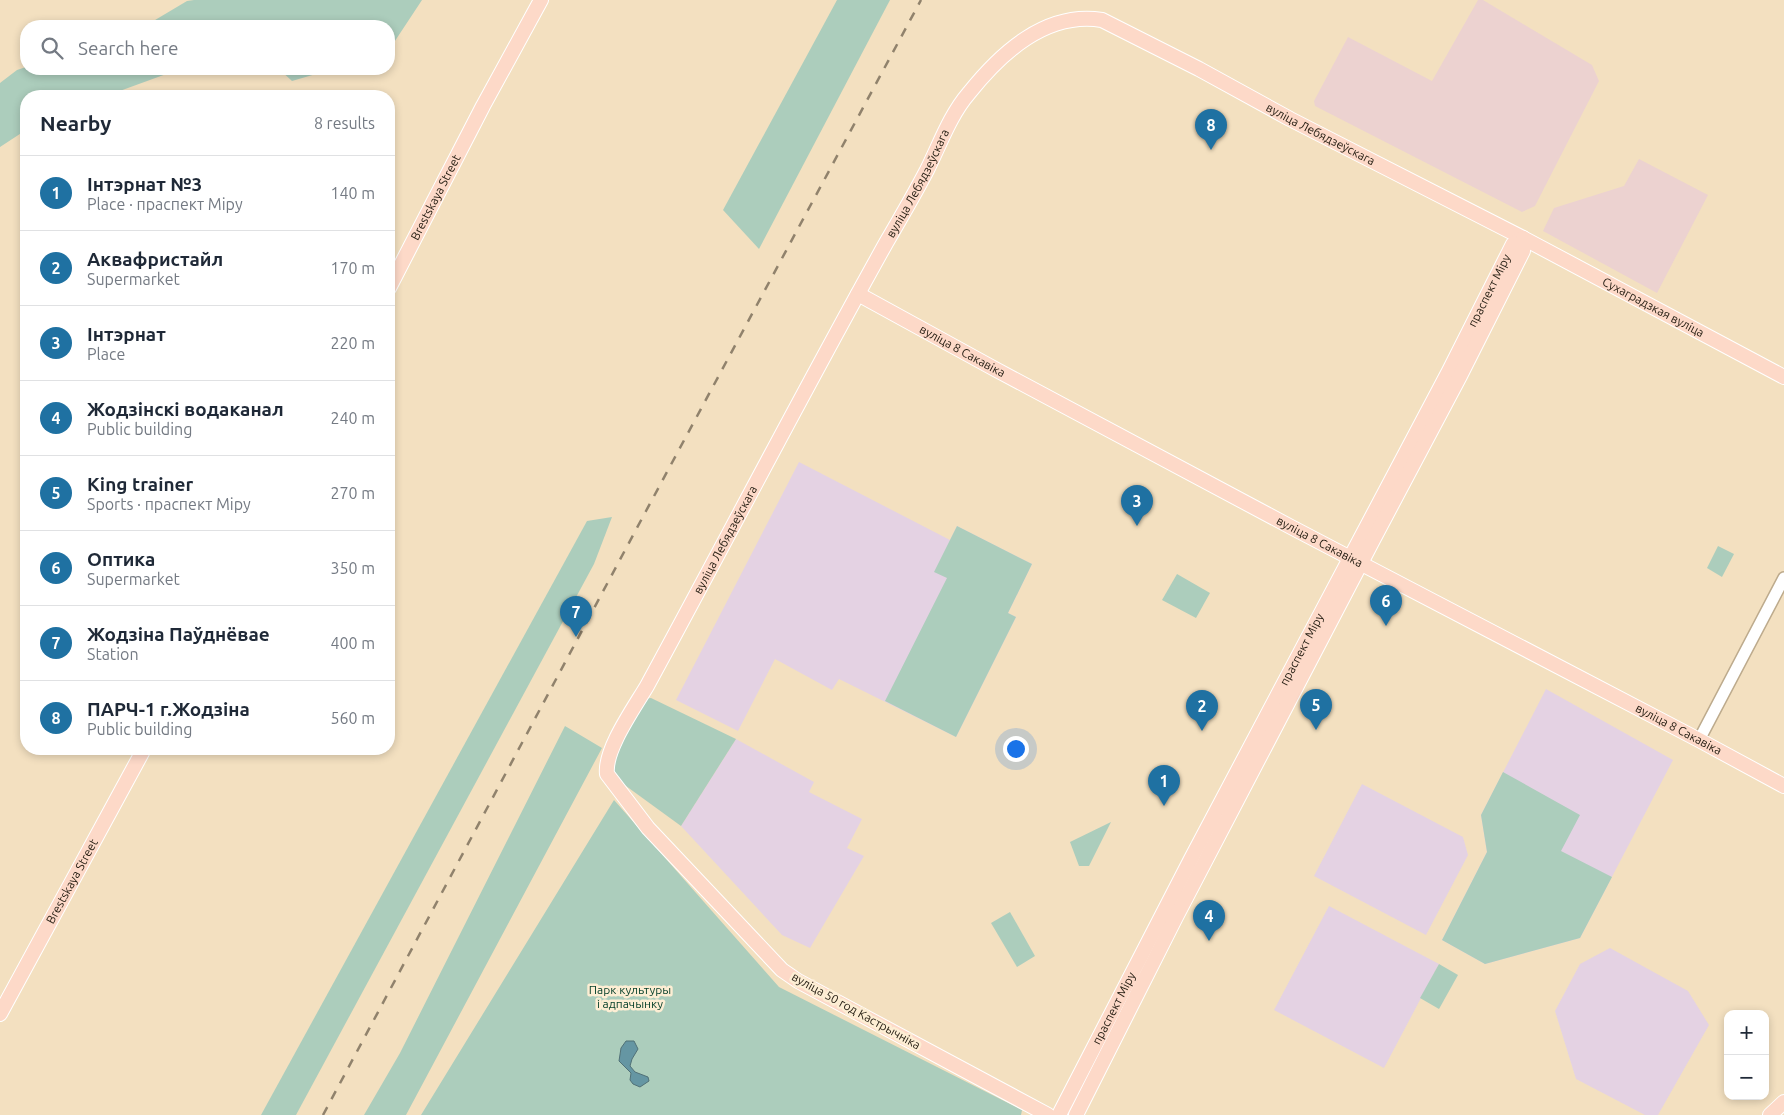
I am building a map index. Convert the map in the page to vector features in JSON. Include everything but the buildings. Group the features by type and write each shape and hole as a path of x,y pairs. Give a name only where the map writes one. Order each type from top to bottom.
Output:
{"main road":[{"name":"Brestskaya Street","path":"395,276 483,106 541,0"},
{"name":"вуліца Лебядзеўскага","path":"648,828 607,774 608,758 617,738 926,171 943,136 968,94 1018,43 1049,26 1077,18 1102,20 1199,68 1296,123 1523,238"},
{"name":"Сухаградзкая вуліца","path":"1523,238 1784,377"},
{"name":"праспект Міру","path":"1059,1115 1180,898 1445,392 1513,244 1523,238"},
{"name":"вуліца 8 Сакавіка","path":"858,294 1356,561 1784,786"},
{"name":"Brestskaya Street","path":"0,1014 141,755"},
{"name":"вуліца 50 год Кастрычніка","path":"648,828 775,963 790,976 1048,1115"},
{"name":"праспект Міру","path":"1076,1115 1180,898"},
{"path":"1770,1115 1784,1102"}],"street":[{"path":"1699,740 1784,578"}],"shaded area":[{"path":"1478,0 1483,0 1592,65 1599,81 1535,206 1522,212 1315,106 1314,101 1348,37 1432,81"},
{"path":"1639,159 1708,195 1657,293 1543,231 1554,208 1624,186"},
{"path":"799,462 950,540 957,526 1032,564 1008,613 1016,617 956,737 839,679 832,690 775,659 738,731 676,700"},
{"path":"1546,689 1673,760 1580,938 1485,964 1442,940 1487,852 1481,815"},
{"path":"736,739 814,782 809,792 862,819 847,848 864,856 810,948 782,935 681,826"},
{"path":"1362,784 1463,837 1468,855 1426,935 1314,876"},
{"path":"1329,906 1439,964 1384,1068 1274,1010"},
{"path":"1610,948 1688,991 1709,1025 1658,1115 1645,1115 1576,1079 1555,1011 1580,964"}],"green space":[{"path":"422,0 395,41 395,20 155,20 187,1"},
{"path":"837,0 890,0 759,249 723,210"},
{"path":"20,69 20,75 164,75 122,90 20,90 20,134 0,147 0,83"},
{"path":"286,75 312,75 292,81"},
{"path":"612,517 594,564 296,1115 261,1115 587,521"},
{"path":"957,526 1032,564 1008,613 1016,617 956,737 885,701 947,578 934,572"},
{"path":"1718,546 1734,554 1722,577 1707,568"},
{"path":"1177,574 1210,593 1196,618 1162,600"},
{"path":"651,698 736,739 681,826 615,778 611,756 642,699"},
{"path":"565,726 602,748 406,1115 364,1115 400,1053"},
{"path":"1503,772 1580,815 1561,851 1612,877 1580,938 1485,964 1442,940 1487,852 1481,815"},
{"name":"Парк культуры і адпачынку","path":"614,800 779,987 1022,1110 1021,1115 421,1115"},
{"path":"1111,822 1089,866 1079,866 1070,842"},
{"path":"1010,912 1035,956 1017,967 991,923"},
{"path":"1439,964 1458,975 1439,1009 1420,998"}],"water":[{"path":"626,1041 634,1041 638,1049 630,1066 635,1072 648,1077 649,1081 640,1087 633,1084 630,1080 631,1073 619,1061 621,1048"}],"railway":[{"path":"323,1115 921,0"}],"place":[{"name":"ПАРЧ-1 г.Жодзіна","path":"1211,150"},
{"name":"Інтэрнат","path":"1137,526"},
{"name":"Оптика","path":"1386,626"},
{"name":"Жодзіна Паўднёвае","path":"576,637"},
{"name":"King trainer","path":"1316,730"},
{"name":"Аквафристайл","path":"1202,731"},
{"name":"Інтэрнат №3","path":"1164,806"},
{"name":"Жодзінскі водаканал","path":"1209,941"}]}
